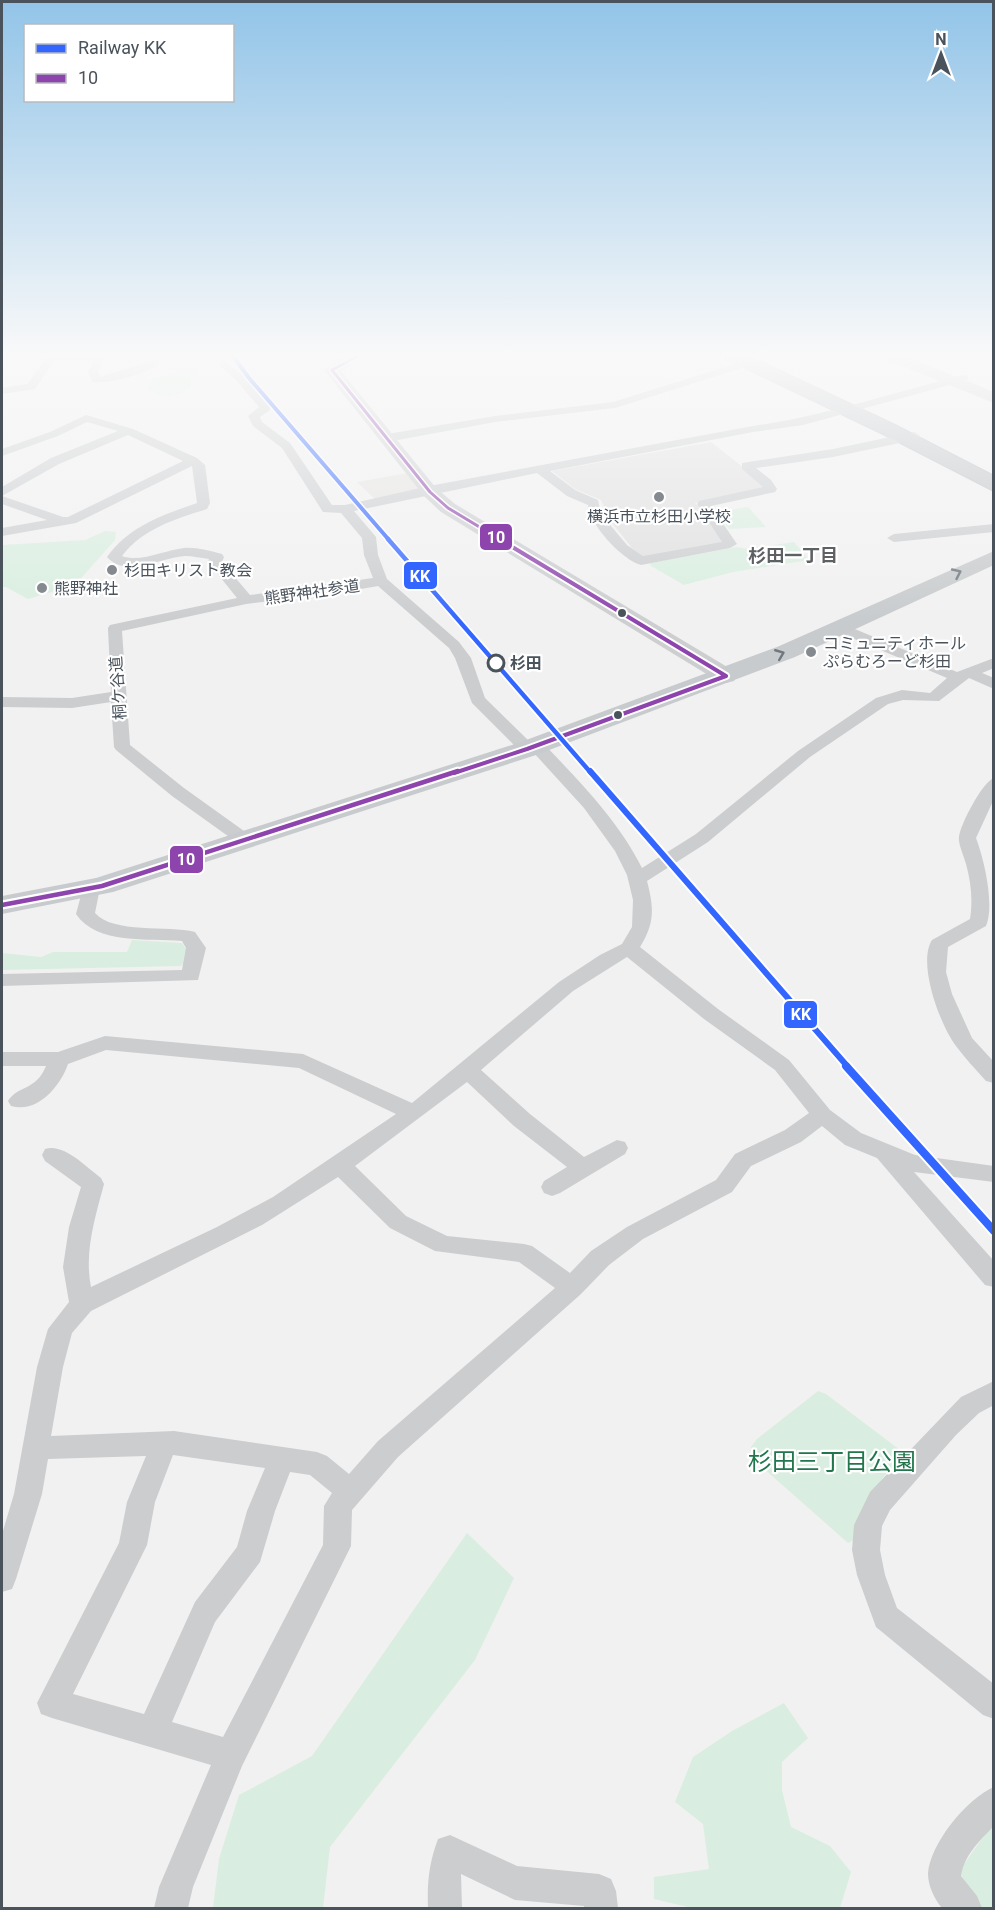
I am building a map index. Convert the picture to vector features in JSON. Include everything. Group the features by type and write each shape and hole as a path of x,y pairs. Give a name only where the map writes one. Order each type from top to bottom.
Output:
{"highway":[{"path":"922,444 993,485"},
{"path":"924,444 993,478"}],"main road":[{"path":"2,905 91,888 532,747 786,652 838,627 992,562"}],"street":[{"path":"5,450 23,444"},
{"path":"2,492 56,461 98,444"},
{"path":"157,444 199,465 204,503 202,506 159,520 124,544 114,557 119,561 132,562 185,552 217,557 215,562 222,573 231,579 246,600"},
{"path":"284,444 328,509 345,509 429,490 542,471 677,444"},
{"path":"392,444 429,490 448,508 726,676"},
{"path":"542,471 571,493 594,503 595,514 615,540 630,556 641,561 730,544 703,504 771,489 746,466 876,444"},
{"path":"5,450 86,449"},
{"path":"2,532 64,522 193,461"},
{"path":"2,500 64,522"},
{"name":"熊野神社参道","path":"115,628 246,600 338,590 381,581 371,555 369,537 345,509"},
{"path":"894,538 993,528"},
{"path":"2,1579 28,1494 50,1367 61,1329 82,1304 117,1284 228,1233 306,1188 468,1070 521,1024 603,960 629,948 642,925 643,898 639,878 605,820 532,747 478,700 463,658 454,645 381,581"},
{"path":"838,627 939,671 993,684"},
{"name":"桐ケ谷道","path":"115,628 122,747 178,792 245,840"},
{"path":"639,878 702,838 804,754 882,701 902,695 933,698 963,675 993,662"},
{"path":"2,702 72,703 118,696"},
{"path":"993,783 967,838 986,868 979,922 939,944 936,972 942,994 963,1041 993,1076"},
{"path":"974,819 993,816"},
{"path":"2,980 191,976 196,948 188,936 163,932 108,930 95,925 85,914 91,888"},
{"path":"629,948 711,1014 782,1065 822,1115 853,1139 885,1154 912,1163 993,1174"},
{"path":"2,1059 59,1059 105,1043 210,1051 303,1062 412,1112"},
{"path":"19,1101 46,1088 59,1059"},
{"path":"468,1070 522,1120 584,1168"},
{"path":"171,1908 176,1887 231,1755 337,1546 338,1506 350,1491 388,1449 572,1287 600,1258 635,1233 724,1186 743,1160 793,1136 822,1115"},
{"path":"552,1188 617,1148"},
{"path":"885,1154 993,1278"},
{"path":"53,1155 93,1184 81,1227 75,1268 82,1304"},
{"path":"339,1164 398,1222 443,1245 524,1253 572,1287"},
{"path":"993,1392 970,1405 947,1427 880,1501 868,1525 866,1550 871,1575 886,1617 993,1704"},
{"path":"36,1448 164,1443 282,1459 317,1464 350,1491"},
{"path":"164,1443 141,1502 133,1545 52,1703 231,1755"},
{"path":"152,1732 205,1612 250,1553 261,1511 282,1459"},
{"path":"965,1908 946,1886 945,1861 964,1833 993,1803"},
{"path":"445,1908 444,1874 450,1851 515,1883 599,1891 601,1908"}],"shaded area":[{"name":"横浜市立杉田小学校","path":"699,444 714,444 767,486 695,503 711,518 726,542 644,557 632,548 604,513 605,509 601,500 575,489 552,471"},
{"path":"408,473 420,490 375,499 357,482"}],"green space":[{"path":"748,507 766,527 729,529 716,512"},
{"name":"熊野神社","path":"105,531 116,532 115,540 75,585 28,599 2,587 2,545 85,540"},
{"path":"794,542 809,560 733,572 684,585 651,566 650,563 737,547 748,549"},
{"path":"132,940 182,943 188,952 186,961 181,966 2,970 2,953 41,957 53,952 127,952"},
{"name":"杉田三丁目公園","path":"818,1391 826,1394 904,1453 873,1492 855,1539 848,1543 753,1459 751,1447 757,1439"},
{"path":"467,1533 514,1578 475,1660 330,1847 323,1908 213,1908 219,1859 239,1795 312,1756"},
{"path":"784,1703 808,1738 782,1762 782,1790 791,1827 830,1846 851,1872 840,1908 692,1908 654,1899 654,1877 709,1869 703,1824 675,1802 693,1757 732,1731"},
{"path":"993,1823 993,1908 979,1908 959,1871"}],"rail line":[{"name":"KK","path":"306,444 815,1031 994,1231"}],"transit line":[{"name":"10","path":"392,444 430,492 448,508 726,676"},
{"name":"10","path":"2,905 102,886 195,857 527,749 726,676"}],"place":[{"name":"横浜市立杉田小学校","path":"659,497"},
{"name":"杉田キリスト教会","path":"112,570"},
{"name":"熊野神社","path":"42,588"},
{"name":"コミュニティホール ぷらむろーど杉田","path":"811,652"},
{"name":"杉田","path":"496,663"}],"district":[{"name":"杉田一丁目","path":"793,555"}]}
